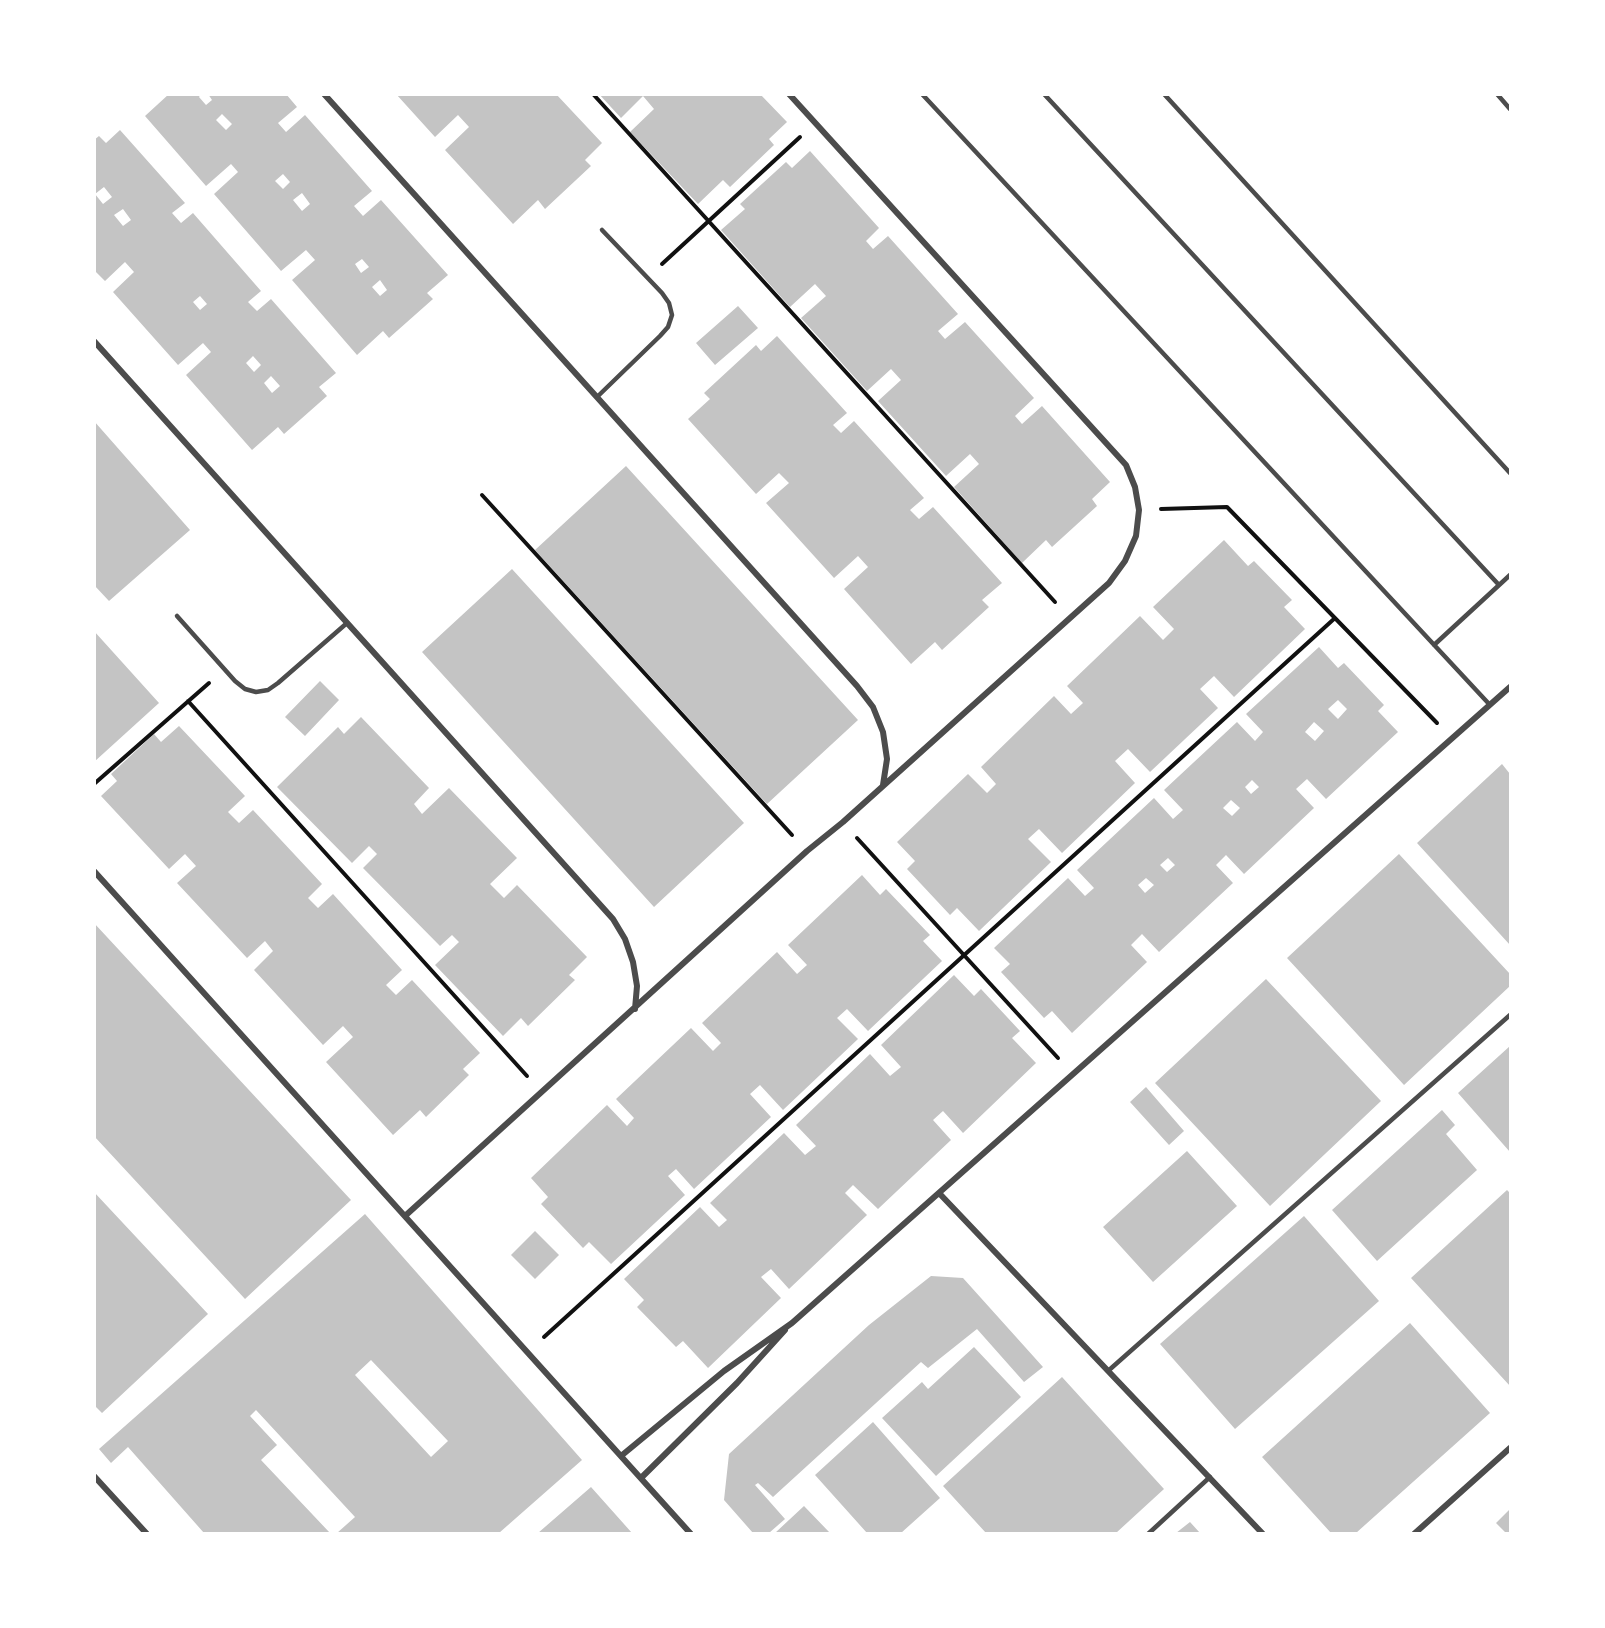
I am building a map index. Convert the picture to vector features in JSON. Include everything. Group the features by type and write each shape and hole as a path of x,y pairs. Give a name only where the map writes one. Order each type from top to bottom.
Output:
{"street":[{"path":"324,94 857,686 873,707 883,732 887,759 883,786"},
{"path":"405,1216 807,851 843,822 1109,583 1125,561 1136,536 1139,510 1135,487 1126,465 789,94"},
{"path":"94,341 613,919 625,939 633,962 637,986 635,1009"},
{"path":"640,1478 737,1383 792,1323 1510,687"},
{"path":"94,871 690,1533"},
{"path":"939,1193 1263,1533"},
{"path":"621,1456 724,1371 792,1323"},
{"path":"1414,1533 1510,1448"},
{"path":"94,1476 147,1533"}],"lane":[{"path":"922,94 1490,705"},
{"path":"1044,94 1499,585"},
{"path":"1164,94 1510,473"},
{"path":"1497,94 1510,109"},
{"path":"597,397 668,327 672,315 669,303 648,277 602,230"},
{"path":"1434,645 1510,575"},
{"path":"177,616 244,689 256,692 268,690 347,623"},
{"path":"1108,1371 1510,1015"},
{"path":"1148,1533 1210,1477"}],"path":[{"path":"593,94 1070,618"},
{"path":"648,277 815,123"},
{"path":"482,495 807,851"},
{"path":"1139,510 1227,507 1452,739"},
{"path":"528,1352 1335,618"},
{"path":"94,784 224,669"},
{"path":"188,701 542,1092"},
{"path":"843,822 1072,1074"}],"building":[{"path":"169,94 201,94 199,97 206,105 212,100 208,94 286,94 297,107 278,123 286,132 305,115 372,191 354,206 363,216 381,200 448,275 427,293 433,299 389,338 383,331 357,355 292,280 315,260 306,250 281,271 214,194 238,172 231,164 206,186 145,116","holes":["222,114 232,124 226,130 216,120","283,174 290,182 283,189 275,181","302,193 310,204 302,211 293,200","362,259 369,267 361,273 355,264","380,280 387,290 380,296 372,287"]},
{"path":"396,94 556,94 602,143 585,160 591,166 545,209 538,200 513,224 445,150 469,127 458,115 435,137"},
{"path":"599,94 760,94 787,122 769,139 774,145 730,187 723,180 698,204 630,132 654,109 643,96 621,118"},
{"path":"120,130 185,203 172,213 181,223 193,213 261,291 248,302 257,311 271,299 336,373 319,387 327,396 284,434 278,427 252,450 186,375 211,352 203,343 178,365 113,292 134,272 125,262 105,281 94,270 94,140 99,136 106,143","holes":["104,187 112,197 103,204 95,194","123,209 131,220 123,226 114,215","200,296 207,304 200,310 193,302","253,356 261,365 254,372 246,363","271,376 280,386 272,393 264,383"]},
{"path":"810,151 879,228 866,241 873,249 888,236 958,314 938,331 945,339 965,322 1034,398 1015,416 1022,424 1042,406 1110,482 1092,499 1097,506 1052,547 1046,540 1022,563 954,487 979,464 970,454 946,476 878,401 901,380 891,369 867,391 801,318 826,296 815,284 790,307 721,230 745,209 740,204 786,162 792,168"},
{"path":"738,306 758,328 715,365 696,343"},
{"path":"777,336 847,413 833,425 841,433 854,421 924,498 910,510 919,519 933,507 1002,583 982,600 989,607 942,650 935,642 911,664 844,589 868,567 858,556 834,578 766,503 789,483 779,473 756,494 688,419 710,399 704,393 756,345 761,351"},
{"path":"94,421 190,530 109,601 94,585"},
{"path":"626,466 858,720 767,804 535,550"},
{"path":"1224,540 1248,566 1254,561 1292,600 1284,607 1305,629 1234,697 1214,676 1200,689 1218,708 1150,772 1128,749 1115,761 1135,783 1062,853 1039,829 1028,839 1051,862 979,931 957,908 950,915 907,869 915,861 897,842 968,774 987,793 996,784 981,767 1054,696 1071,714 1083,703 1067,686 1140,616 1163,640 1174,629 1153,607"},
{"path":"512,569 744,823 654,907 422,652"},
{"path":"94,631 159,703 94,762"},
{"path":"1319,647 1338,668 1344,663 1384,705 1378,711 1398,732 1326,799 1307,779 1296,789 1314,808 1244,874 1226,855 1216,865 1233,883 1159,952 1142,934 1131,945 1147,962 1072,1033 1052,1011 1044,1018 1001,972 1010,964 994,948 1068,878 1085,896 1094,888 1077,870 1154,798 1173,819 1183,810 1164,790 1237,722 1255,741 1263,732 1246,714","holes":["1338,700 1347,709 1338,719 1328,709","1314,722 1324,731 1315,741 1305,732","1252,780 1259,787 1251,794 1245,787","1231,800 1240,808 1232,816 1223,808","1168,858 1175,865 1167,872 1160,865","1146,878 1154,885 1145,893 1138,885"]},
{"path":"320,681 339,700 305,736 285,717"},
{"path":"361,717 429,788 414,804 422,814 449,788 517,858 490,884 504,898 517,885 587,957 569,975 575,980 528,1026 521,1018 503,1036 435,965 459,942 452,935 440,946 363,868 377,854 369,846 352,863 277,787 338,727 344,734"},
{"path":"179,726 245,796 228,812 239,823 253,810 322,884 308,898 318,908 333,894 402,970 386,985 396,995 412,980 480,1053 463,1069 469,1075 426,1117 420,1110 393,1135 326,1062 353,1037 343,1026 323,1045 254,970 273,951 265,941 247,958 177,883 196,866 185,854 169,869 101,796 117,781 111,774 154,734 161,742"},
{"path":"1502,764 1510,774 1510,945 1417,843"},
{"path":"1399,854 1510,974 1510,986 1404,1085 1287,958"},
{"path":"862,875 880,895 886,889 930,935 923,941 942,961 868,1031 847,1009 837,1018 858,1039 783,1110 760,1085 750,1094 771,1117 694,1189 676,1169 668,1176 685,1195 611,1264 589,1242 583,1248 541,1204 548,1197 531,1178 607,1105 627,1126 634,1118 616,1099 691,1028 713,1051 721,1043 702,1023 777,952 797,974 807,965 788,945"},
{"path":"94,923 351,1200 245,1299 94,1136"},
{"path":"954,975 974,996 981,989 1020,1031 1012,1038 1036,1063 963,1133 943,1111 933,1120 951,1140 878,1209 853,1185 845,1193 867,1215 789,1289 771,1269 761,1277 781,1298 708,1368 683,1341 676,1347 637,1307 644,1300 624,1279 700,1207 719,1227 727,1220 710,1203 784,1133 805,1155 816,1146 796,1125 870,1054 890,1076 901,1067 881,1045"},
{"path":"1266,979 1381,1101 1270,1206 1155,1083"},
{"path":"1510,1046 1510,1152 1458,1093"},
{"path":"1146,1087 1184,1131 1169,1145 1130,1102"},
{"path":"1442,1110 1455,1125 1446,1134 1477,1170 1377,1261 1332,1210"},
{"path":"1187,1151 1237,1206 1153,1282 1103,1227"},
{"path":"1507,1190 1510,1193 1510,1386 1411,1278"},
{"path":"94,1192 208,1314 102,1413 94,1405"},
{"path":"365,1214 582,1460 499,1533 337,1533 355,1517 256,1410 250,1416 277,1445 261,1460 330,1533 204,1533 128,1447 111,1463 99,1449","holes":["371,1360 448,1441 431,1457 355,1375"]},
{"path":"1304,1216 1379,1301 1235,1429 1160,1344"},
{"path":"535,1231 559,1255 535,1279 511,1255"},
{"path":"931,1276 963,1278 1043,1367 1024,1382 977,1329 928,1368 921,1362 773,1497 758,1483 755,1485 785,1519 769,1533 753,1533 724,1500 729,1454 869,1325"},
{"path":"1410,1323 1490,1413 1356,1533 1331,1533 1262,1457"},
{"path":"974,1347 1021,1397 936,1476 882,1418 922,1382 928,1389"},
{"path":"1062,1377 1164,1489 1116,1533 986,1533 943,1486"},
{"path":"873,1422 940,1498 901,1533 867,1533 815,1475"},
{"path":"591,1487 632,1533 538,1533"},
{"path":"804,1506 830,1533 775,1533"},
{"path":"1510,1509 1510,1533 1506,1533 1496,1523"},
{"path":"1190,1522 1200,1533 1176,1533"}]}
